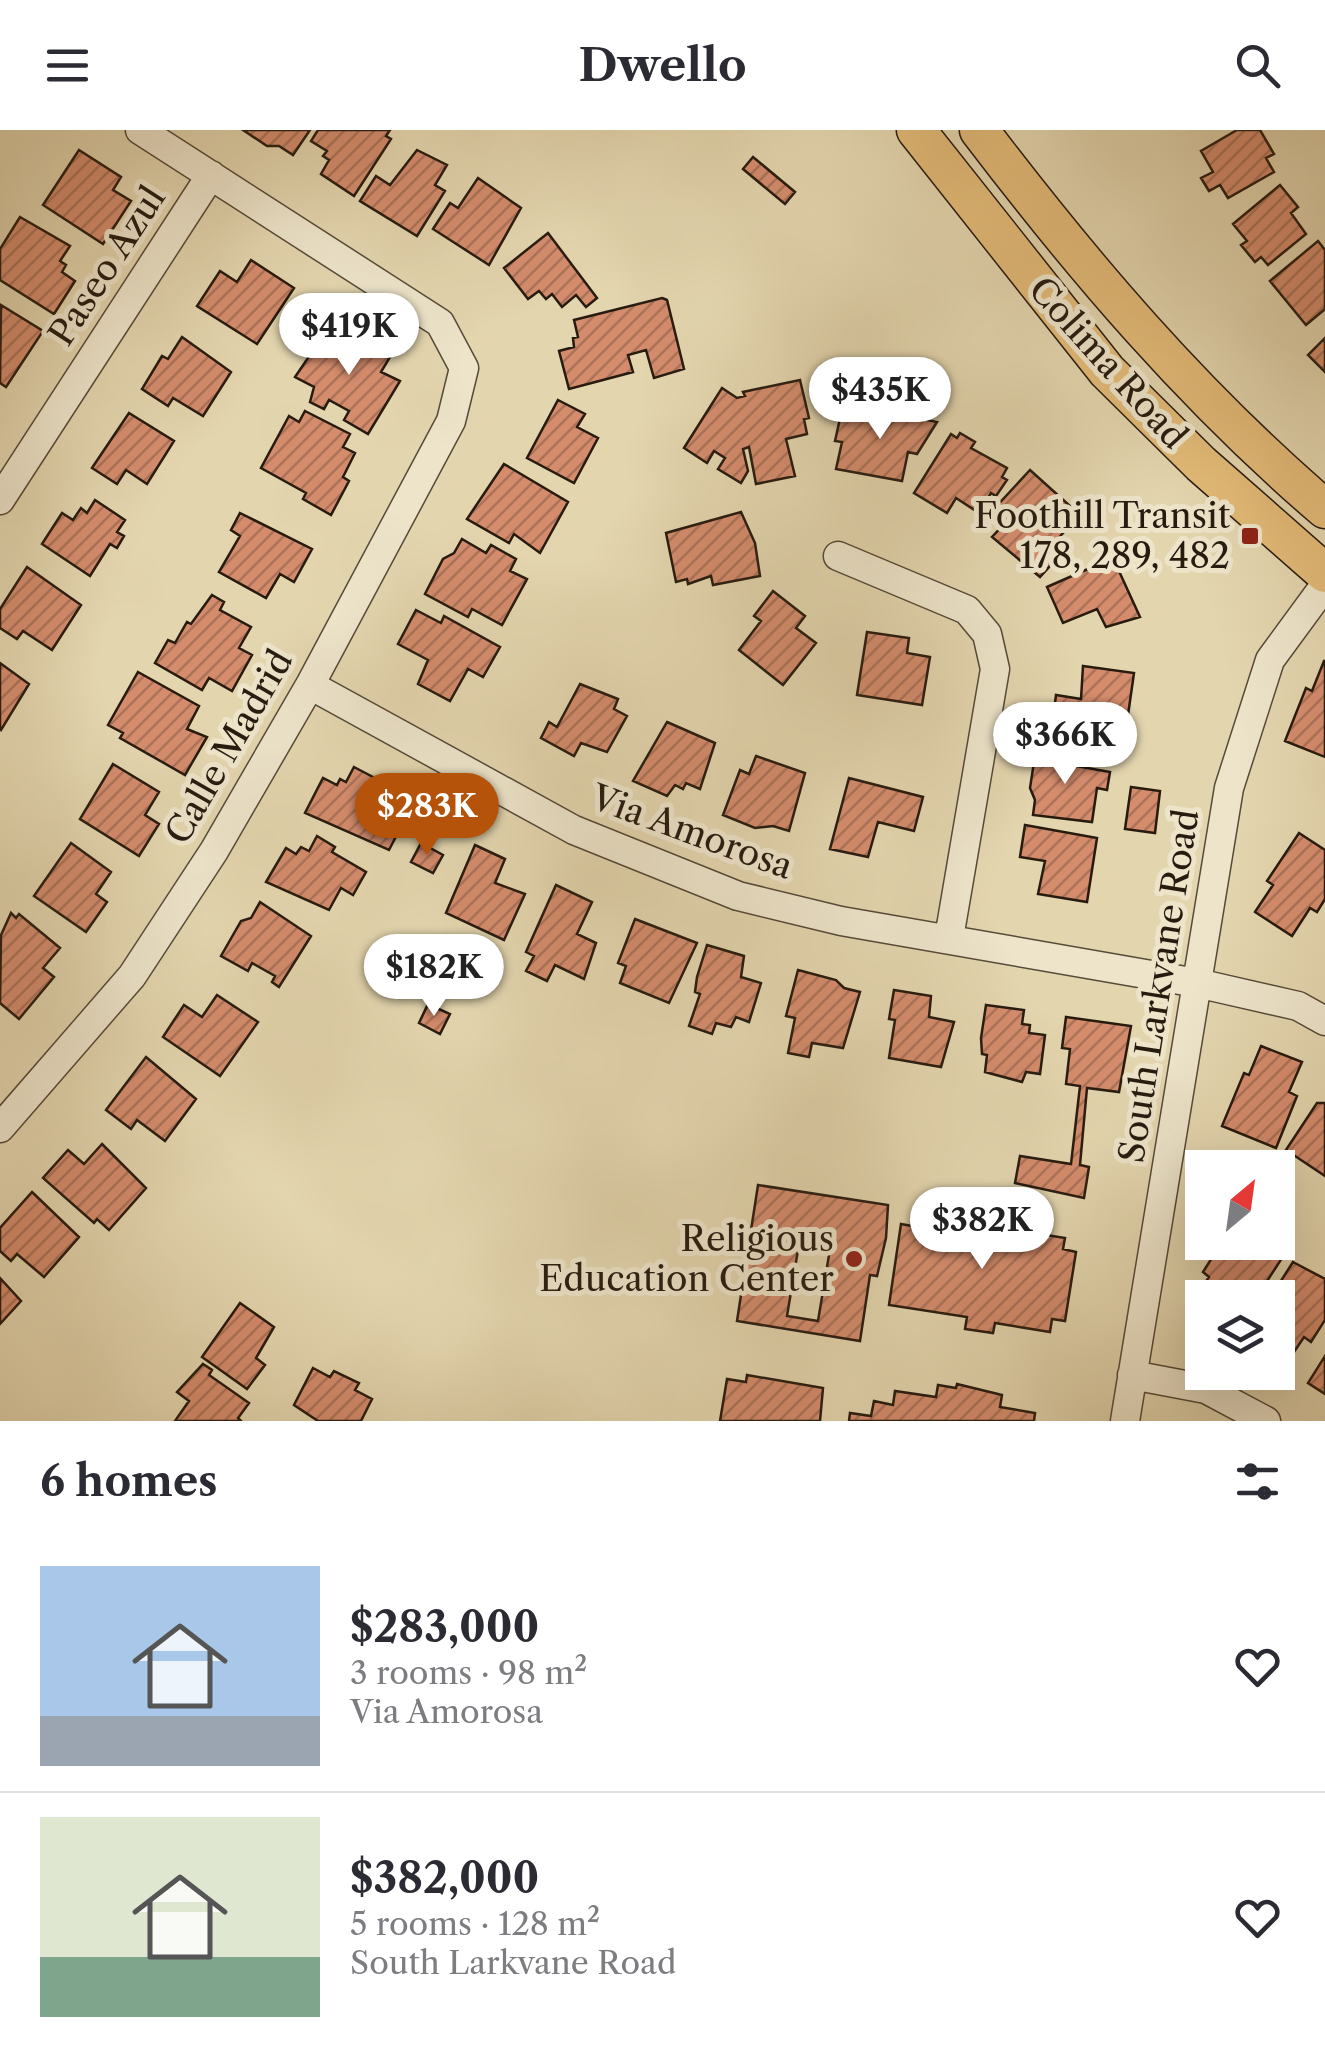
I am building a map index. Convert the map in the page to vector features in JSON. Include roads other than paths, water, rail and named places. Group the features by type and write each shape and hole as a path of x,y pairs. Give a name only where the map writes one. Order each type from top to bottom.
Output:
{"main road":[{"name":"Colima Road","path":"916,130 1107,371 1202,464 1325,573"},
{"name":"Colima Road","path":"979,130 1149,342 1240,436 1325,509"}],"street":[{"path":"140,130 211,175"},
{"name":"Calle Madrid","path":"0,1128 132,976 214,851 310,685 450,421 464,368 440,324 211,175"},
{"name":"Paseo Azul","path":"0,500 211,175"},
{"path":"838,556 966,610 988,634 995,669 949,938"},
{"name":"South Larkvane Road","path":"1125,1421 1230,788 1270,660 1325,584"},
{"name":"Via Amorosa","path":"310,685 574,830 738,896 841,921 1198,983 1298,1006 1325,1021"},
{"path":"1132,1375 1206,1389 1266,1421"}],"place":[{"name":"Foothill Transit 178, 289, 482","path":"1250,536"},
{"name":"Religious Education Center","path":"854,1259"}]}
